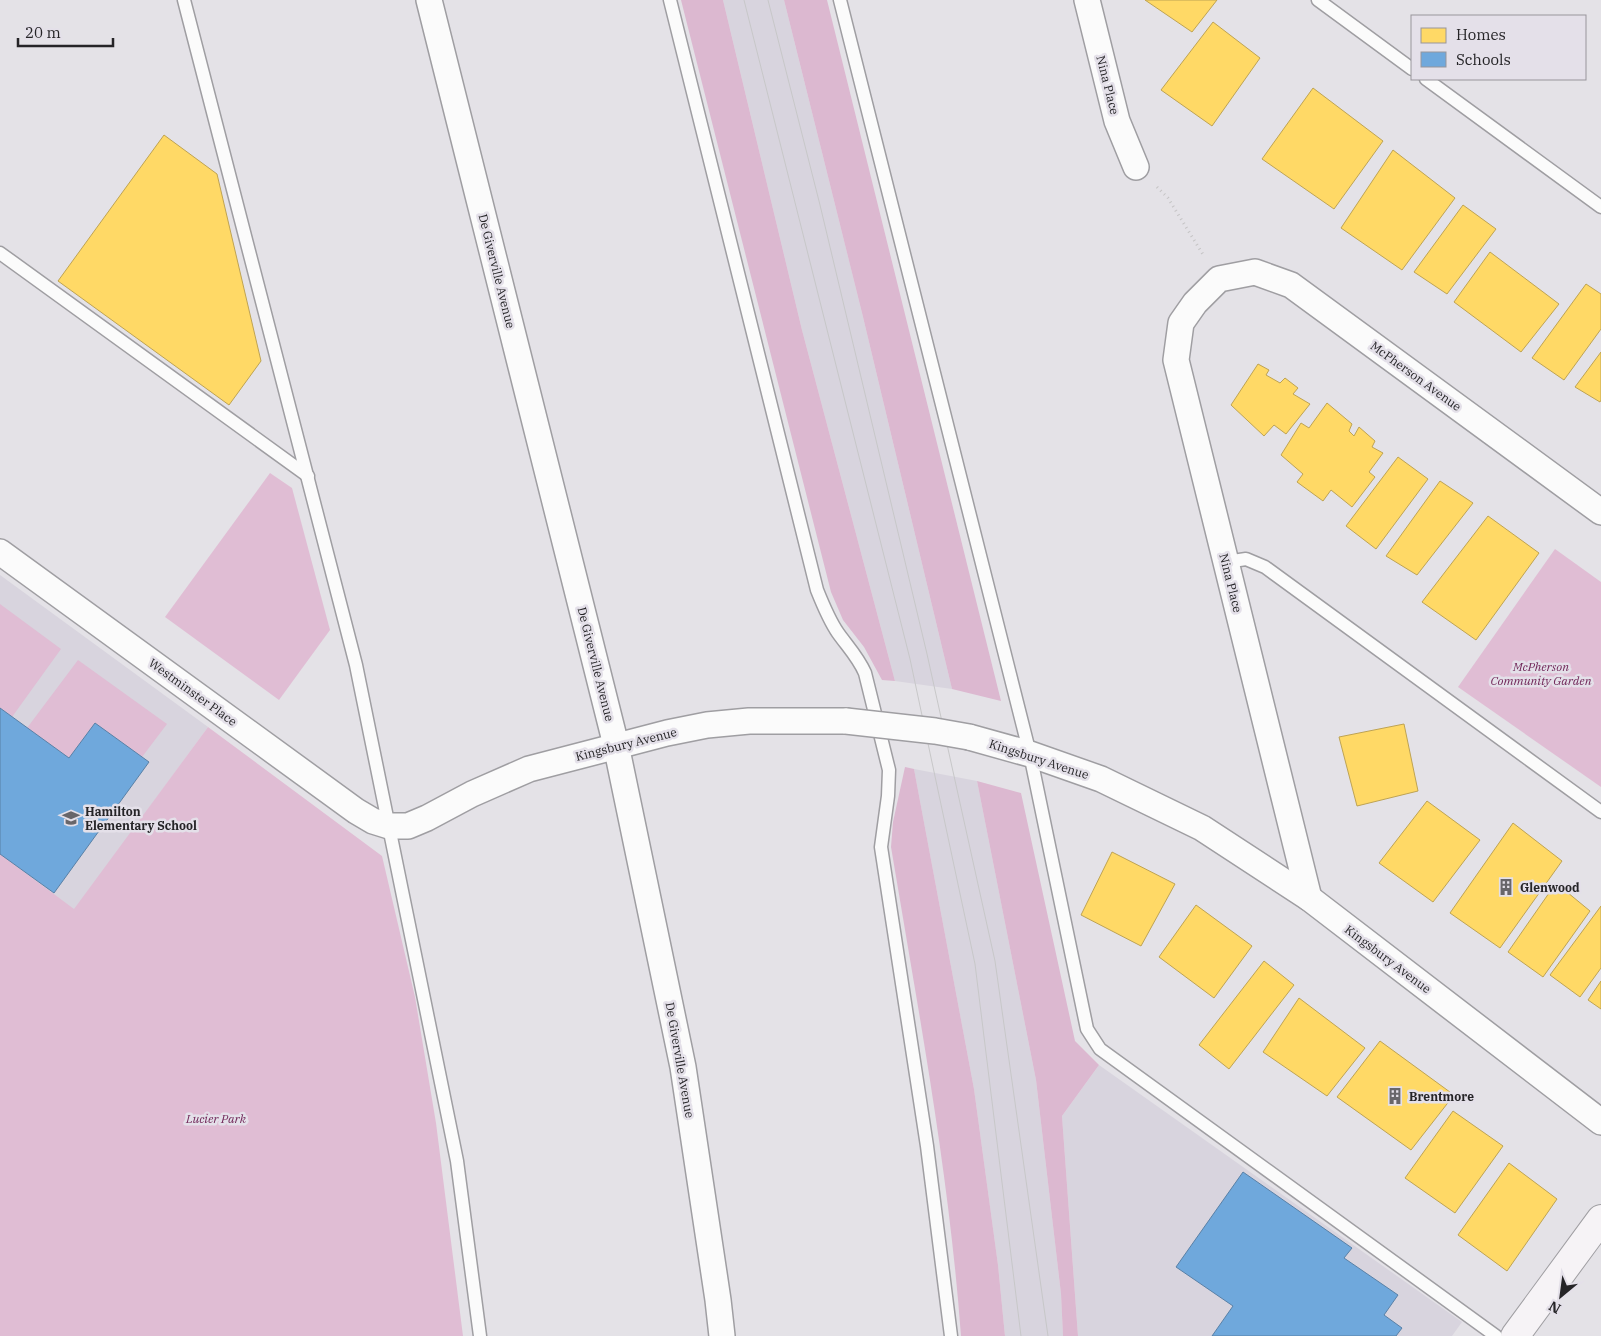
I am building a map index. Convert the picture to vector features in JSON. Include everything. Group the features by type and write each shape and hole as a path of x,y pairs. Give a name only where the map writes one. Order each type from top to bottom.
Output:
{"street":[{"name":"De Giverville Avenue","path":"429,0 616,745 683,1067 722,1336"},
{"name":"Nina Place","path":"1087,0 1117,121 1136,167"},
{"name":"McPherson Avenue","path":"1219,280 1255,272 1292,285 1601,512"},
{"name":"Nina Place","path":"1219,280 1195,303 1181,323 1176,360 1309,898"},
{"name":"Westminster Place","path":"0,552 356,811 373,822 389,826"},
{"name":"Kingsbury Avenue","path":"389,826 408,826 472,794 529,769 616,745 716,724 749,721 846,721 935,731 969,737 1030,754 1101,779 1202,828 1309,898 1601,1122"},
{"path":"1515,1336 1601,1219"}],"lane":[{"path":"184,0 356,665 457,1161 480,1336"},
{"path":"670,0 817,590 827,615 838,633 858,658 865,673 889,770 888,796 881,847 927,1146 951,1336"},
{"path":"840,0 1030,754 1087,1029 1100,1049 1496,1336"},
{"path":"1318,0 1411,68"},
{"path":"1427,80 1601,207"},
{"path":"0,253 308,476"},
{"path":"1226,562 1246,559 1265,567 1601,812"}],"path":[{"path":"1136,167 1168,198 1219,280"}],"shaded area":[{"path":"681,0 723,0 802,330 895,681 882,680 864,647 843,620 831,592"},
{"path":"723,0 784,0 863,317 952,689 895,681 802,330"},
{"path":"784,0 827,0 1001,701 952,689 863,317"},
{"name":"Hamilton Elementary School","path":"0,575 208,727 0,1012"},
{"path":"905,767 914,769 974,1089 998,1265 1005,1336 961,1336 956,1275 941,1152 891,847 893,822"},
{"path":"914,769 977,781 1036,1080 1061,1294 1063,1336 1005,1336 998,1265 974,1089"},
{"path":"977,781 1021,793 1075,1041 1099,1065 1062,1116 1078,1336 1063,1336 1061,1294 1036,1080"},
{"path":"1099,1065 1462,1322 1452,1336 1078,1336 1062,1116"}],"green space":[{"path":"270,473 292,488 330,630 279,700 165,617"},
{"name":"McPherson Community Garden","path":"1555,549 1601,582 1601,787 1458,687"},
{"path":"0,604 61,649 12,717 0,708"},
{"path":"78,660 167,724 142,757 95,723 69,758 27,728"},
{"name":"Lucier Park","path":"208,727 382,856 415,997 436,1123 463,1336 0,1336 0,854 74,909"}],"building: Homes":[{"path":"1145,0 1217,0 1192,32"},
{"path":"1213,22 1260,58 1212,126 1161,90"},
{"path":"1313,88 1383,141 1334,209 1262,159"},
{"path":"164,135 217,174 261,361 229,405 58,281"},
{"path":"1393,150 1455,198 1402,270 1341,228"},
{"path":"1463,205 1496,229 1447,294 1414,272"},
{"path":"1490,252 1559,304 1521,352 1454,302"},
{"path":"1586,284 1601,294 1601,329 1564,380 1532,358"},
{"path":"1601,352 1601,400 1600,402 1575,387"},
{"path":"1258,364 1269,370 1266,375 1280,383 1285,378 1298,388 1293,394 1310,404 1286,434 1274,425 1264,436 1231,405"},
{"path":"1327,403 1352,424 1349,431 1354,436 1359,427 1375,441 1372,447 1383,453 1369,472 1375,477 1352,507 1331,490 1323,501 1297,482 1303,474 1281,455 1301,423 1309,428"},
{"path":"1398,457 1428,479 1376,549 1346,526"},
{"path":"1440,481 1473,503 1417,575 1386,556"},
{"path":"1488,516 1539,553 1476,640 1422,602"},
{"path":"1404,724 1418,791 1357,806 1339,737"},
{"path":"1427,801 1480,840 1433,902 1379,863"},
{"name":"Glenwood","path":"1513,823 1562,861 1500,948 1450,913"},
{"path":"1112,852 1175,884 1141,946 1081,915"},
{"path":"1556,883 1590,911 1543,977 1508,952"},
{"path":"1196,905 1252,946 1214,998 1159,957"},
{"path":"1601,906 1601,968 1580,997 1550,975"},
{"path":"1264,961 1294,985 1229,1069 1199,1045"},
{"path":"1601,981 1601,1009 1588,1000"},
{"path":"1299,998 1365,1048 1327,1096 1263,1052"},
{"name":"Brentmore","path":"1380,1041 1454,1095 1411,1150 1337,1097"},
{"path":"1453,1111 1503,1146 1455,1213 1405,1178"},
{"path":"1509,1163 1557,1199 1507,1271 1458,1235"}],"building: Schools":[{"name":"Hamilton Elementary School","path":"0,708 69,758 95,723 149,762 54,893 0,854"},
{"path":"1243,1172 1352,1248 1344,1258 1398,1295 1384,1315 1402,1328 1396,1336 1212,1336 1233,1306 1176,1267"}],"tram line":[{"path":"744,0 910,659 975,964 1021,1336"},
{"path":"768,0 820,205 927,654 995,961 1048,1336"}],"place":[{"name":"Hamilton Elementary School","path":"71,818"},
{"name":"Glenwood","path":"1506,887"},
{"name":"Brentmore","path":"1395,1096"}]}
